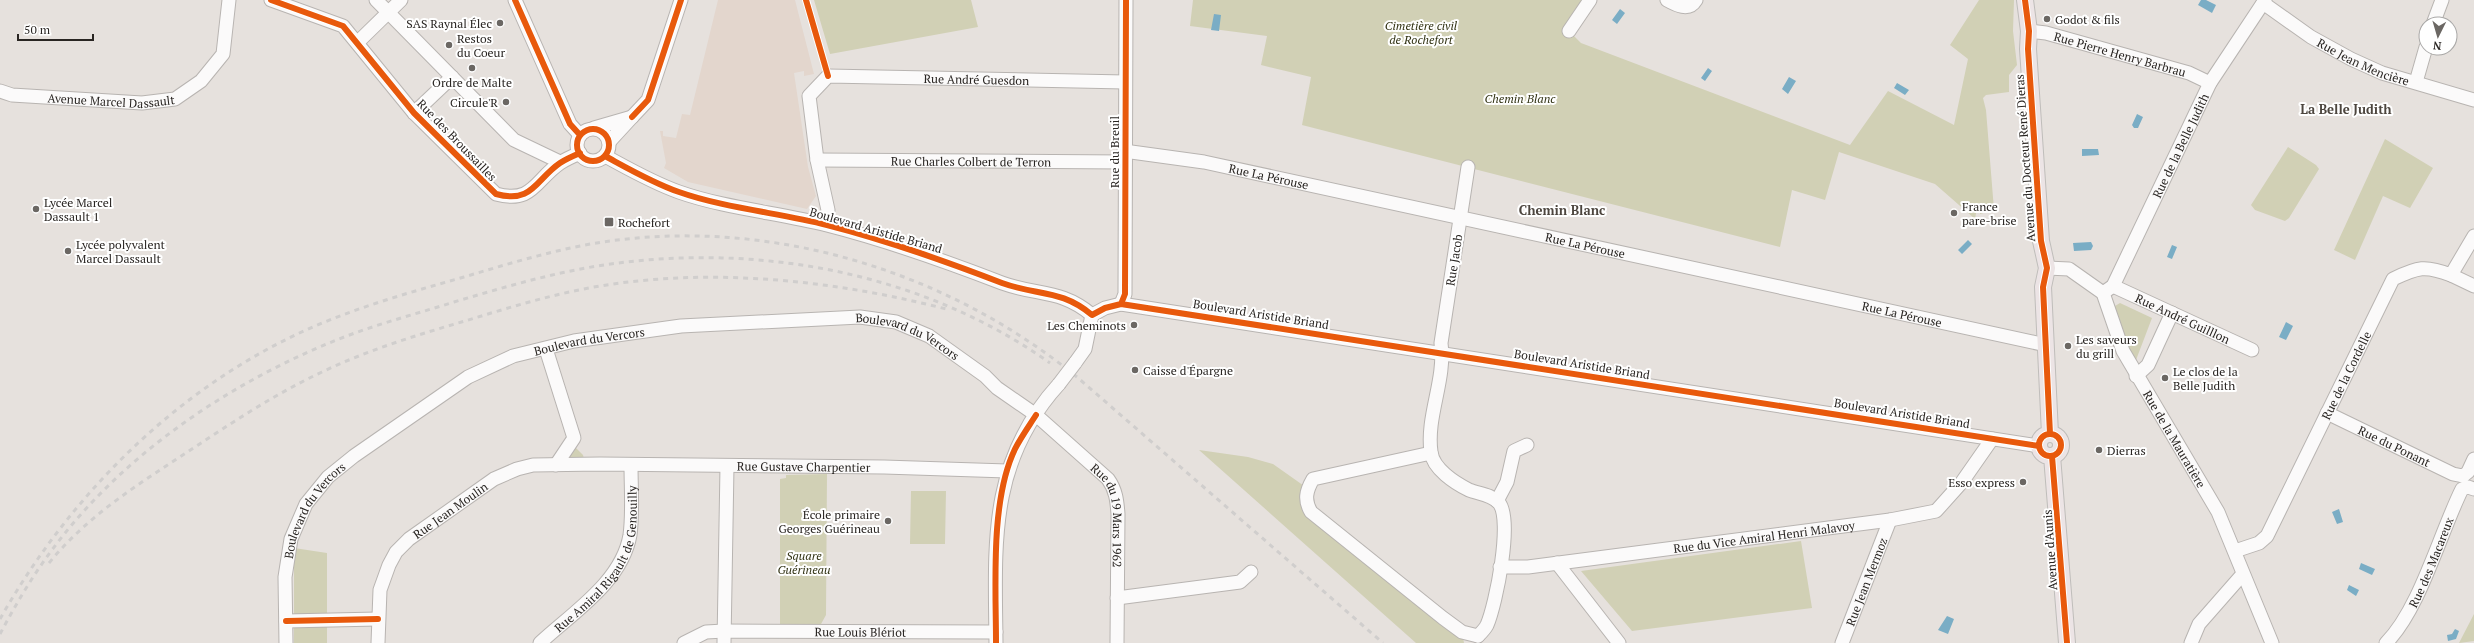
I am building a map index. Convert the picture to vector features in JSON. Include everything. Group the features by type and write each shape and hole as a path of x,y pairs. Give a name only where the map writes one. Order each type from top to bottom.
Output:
{"main road":[{"name":"Avenue du Docteur René Dieras","path":"2025,0 2029,31 2028,49 2040,241 2047,268 2043,287 2050,434"},
{"path":"2050,434 2057,436 2061,442 2061,450 2052,456 2045,455 2039,446 2041,439 2050,434"},
{"name":"Avenue d'Aunis","path":"2052,456 2067,643"}],"street":[{"name":"Avenue Marcel Dassault","path":"0,92 12,95 142,103 175,99 201,81 223,54 229,0"},
{"name":"Rue des Broussailles","path":"271,0 343,26 358,42 414,113 496,194 506,197 526,194 560,162 580,153"},
{"path":"376,0 514,140 560,162"},
{"path":"358,42 401,0"},
{"path":"515,0 570,124 580,135"},
{"path":"632,117 589,129 580,135 577,144 583,157 594,161 605,156 609,142 648,100 681,0"},
{"name":"Rue du Breuil","path":"1121,304 1125,294 1126,0"},
{"path":"1569,31 1590,0"},
{"path":"1666,0 1687,7 1692,6 1696,0"},
{"path":"2436,16 2442,0"},
{"name":"Rue Jean Mencière","path":"2264,1 2311,37 2350,59 2382,73 2474,100"},
{"name":"Rue de la Belle Judith","path":"2108,289 2210,82 2264,1"},
{"name":"Rue Pierre Henry Barbrau","path":"2029,31 2046,33 2136,58 2189,73 2210,82"},
{"path":"2416,82 2423,56"},
{"name":"Rue André Guesdon","path":"817,160 809,96 828,76 1125,82"},
{"path":"414,113 452,77"},
{"path":"594,128 604,133 609,142"},
{"name":"Boulevard Aristide Briand","path":"605,156 654,182 681,192 825,224 974,271 1021,289 1063,296 1080,305 1092,315"},
{"name":"Rue Charles Colbert de Terron","path":"817,160 1125,157"},
{"name":"Rue La Pérouse","path":"1125,157 1204,162 1460,219 2046,345"},
{"path":"817,160 828,210 825,224"},
{"name":"Rue Jacob","path":"1431,453 1432,424 1442,353 1441,343 1468,167"},
{"path":"2451,275 2474,236"},
{"name":"Rue de la Cordelle","path":"2235,551 2259,543 2266,536 2393,279 2418,269 2431,267 2474,286"},
{"path":"2047,268 2069,269 2108,289"},
{"name":"Rue André Guilllon","path":"2108,289 2172,313 2252,350"},
{"name":"Rue de la Mauratière","path":"2108,289 2123,351 2136,376 2218,512 2235,551 2242,575 2272,643"},
{"path":"996,637 998,520 1007,471 1015,449 1045,400 1075,364 1087,345 1092,315 1121,304"},
{"name":"Boulevard Aristide Briand","path":"1121,304 2039,446"},
{"path":"2136,376 2148,366 2172,313"},
{"name":"Boulevard du Vercors","path":"286,643 285,577 291,539 306,504 328,477 354,456 468,377 513,356 574,341 675,326 878,318 896,322 928,336 1036,415"},
{"path":"546,349 574,438 556,465"},
{"name":"Rue du Ponant","path":"2327,413 2453,474 2467,484"},
{"name":"Rue du 19 Mars 1962","path":"1036,415 1108,479 1113,487 1118,514 1117,643"},
{"name":"Rue du Vice Amiral Henri Malavoy","path":"1500,567 1513,569 1890,520 1936,511 1962,482 1992,439"},
{"path":"1498,502 1507,482 1514,451 1527,445"},
{"path":"1431,453 1438,466 1452,480 1498,502 1503,509 1506,522 1492,612 1486,627 1478,640 1462,632 1443,618 1311,512 1306,503 1307,488 1313,479 1431,453"},
{"name":"Rue des Macareux","path":"2386,643 2401,624 2416,594 2460,492 2467,484 2468,472 2474,459"},
{"name":"Rue Gustave Charpentier","path":"600,464 891,467 1007,471"},
{"name":"Rue Jean Moulin","path":"378,643 378,619 383,580 396,552 409,539 507,472 533,465 600,464"},
{"name":"Rue Amiral Rigault de Genouilly","path":"540,643 610,578 621,560 630,535 632,465"},
{"path":"724,637 727,466"},
{"name":"Rue Jean Mermoz","path":"1842,643 1890,520"},
{"path":"1557,563 1619,643"},
{"path":"1117,598 1240,582 1251,572"},
{"path":"2191,643 2199,624 2242,575"},
{"path":"286,621 378,619"},
{"name":"Rue Louis Blériot","path":"684,643 706,632 724,637 996,637"}],"shaded area":[{"path":"718,0 795,0 814,74 804,76 804,71 794,73 808,167 816,196 807,209 688,182 664,168 666,163 660,131 663,131 663,136 676,138 682,114 690,115"}],"green space":[{"path":"814,0 971,0 978,27 830,54"},
{"name":"Chemin Blanc","path":"1193,0 1584,0 1569,31 1581,43 1850,145 1888,91 1954,125 1968,59 1950,45 1979,0 2014,0 2013,31 2017,65 2009,75 2009,92 1986,95 1983,98 1986,110 1994,210 1980,214 1980,208 1977,208 1975,219 1935,184 1839,152 1825,200 1792,190 1780,247 1302,125 1311,77 1261,65 1267,36 1190,26"},
{"path":"2385,139 2433,168 2410,208 2383,196 2355,260 2334,250"},
{"path":"2288,147 2316,165 2319,169 2289,218 2285,221 2255,210 2251,205"},
{"path":"2120,303 2152,318 2136,360 2126,345 2115,306"},
{"path":"575,447 583,455 584,459 570,460 567,456"},
{"path":"1199,450 1248,457 1273,464 1307,488 1306,503 1462,632 1464,643 1416,643"},
{"name":"Square Guérineau","path":"827,474 826,615 821,624 780,624 780,479 786,478 786,475"},
{"path":"911,491 946,491 945,544 910,544"},
{"path":"1801,541 1812,608 1632,631 1581,571"},
{"path":"294,548 327,553 327,643 294,643"},
{"path":"2474,614 2474,641 2459,643"}],"water":[{"path":"2201,0 2206,0 2216,5 2212,13 2198,5"},
{"path":"1620,9 1625,13 1617,24 1612,20"},
{"path":"1214,14 1221,15 1219,31 1211,30"},
{"path":"1708,68 1712,71 1705,81 1701,78"},
{"path":"1789,77 1796,81 1788,94 1782,89"},
{"path":"1897,83 1909,90 1905,95 1894,88"},
{"path":"2137,114 2143,117 2138,128 2134,128 2132,125"},
{"path":"2082,149 2098,149 2099,155 2082,156"},
{"path":"1968,240 1972,244 1962,254 1958,250"},
{"path":"2091,242 2093,246 2091,250 2074,251 2073,243"},
{"path":"2172,245 2177,247 2172,259 2167,257"},
{"path":"2286,322 2293,326 2286,340 2279,337"},
{"path":"2339,509 2343,522 2337,524 2332,512"},
{"path":"2361,563 2375,569 2372,575 2359,569"},
{"path":"2349,585 2359,590 2356,596 2347,590"},
{"path":"1947,616 1954,619 1948,634 1938,630"},
{"path":"2455,629 2459,631 2456,639 2448,641 2447,635 2452,634"}],"railway":[{"path":"0,619 26,576 56,534 88,495 123,458 160,423 200,392 243,363 287,339 330,320 374,304 554,252 585,245 650,237 716,237 781,244 845,258 908,278 968,305 1024,338 1077,377 1383,643"},
{"path":"0,634 34,575 58,542 86,509 117,478 150,449 185,422 260,376 299,356 339,339 396,319 535,279 597,266 675,258 731,258 788,263 844,273 898,288 951,308 1002,333 1050,363"},
{"path":"49,563 82,529 136,486 257,407 305,380 339,364 375,350 520,305 557,295 613,284 655,279 698,277 783,280 825,285 909,300 950,310"}],"cycle path":[{"path":"271,0 343,26 414,113 496,194 518,196 526,193 560,163 580,153"},
{"path":"515,0 570,124 580,135"},
{"path":"632,117 648,100 681,0"},
{"path":"806,0 828,76"},
{"path":"1121,304 1125,294 1126,0"},
{"path":"2025,0 2029,31 2028,49 2041,241 2047,268 2043,287 2050,434"},
{"path":"590,129 596,129 606,136 609,145 608,151 602,158 596,161 590,161 580,154 577,148 577,142 584,132 590,129"},
{"path":"605,156 650,180 696,198 827,225 871,237 1002,283 1059,297 1070,301 1092,315 1105,308 1121,304 2039,446"},
{"path":"996,643 995,570 1001,493 1007,470 1015,449 1036,415"},
{"path":"2050,434 2058,437 2061,445 2058,453 2050,456 2042,453 2039,445 2042,437 2050,434"},
{"path":"2052,456 2067,643"},
{"path":"286,621 378,619"}],"place":[{"name":"Godot & fils","path":"2047,19"},
{"name":"SAS Raynal Élec","path":"500,23"},
{"name":"Restos du Coeur","path":"449,45"},
{"name":"Ordre de Malte","path":"472,68"},
{"name":"Circule'R","path":"506,102"},
{"name":"Lycée Marcel Dassault 1","path":"36,209"},
{"name":"France pare-brise","path":"1954,213"},
{"name":"Rochefort","path":"609,222"},
{"name":"Lycée polyvalent Marcel Dassault","path":"68,251"},
{"name":"Les Cheminots","path":"1134,325"},
{"name":"Les saveurs du grill","path":"2068,346"},
{"name":"Caisse d'Épargne","path":"1135,370"},
{"name":"Le clos de la Belle Judith","path":"2165,378"},
{"name":"Dierras","path":"2099,450"},
{"name":"Esso express","path":"2023,482"},
{"name":"École primaire Georges Guérineau","path":"888,521"}],"district":[{"name":"La Belle Judith","path":"2346,109"},
{"name":"Chemin Blanc","path":"1562,210"}],"park label":[{"name":"Cimetière civil de Rochefort","path":"1421,32"}]}
